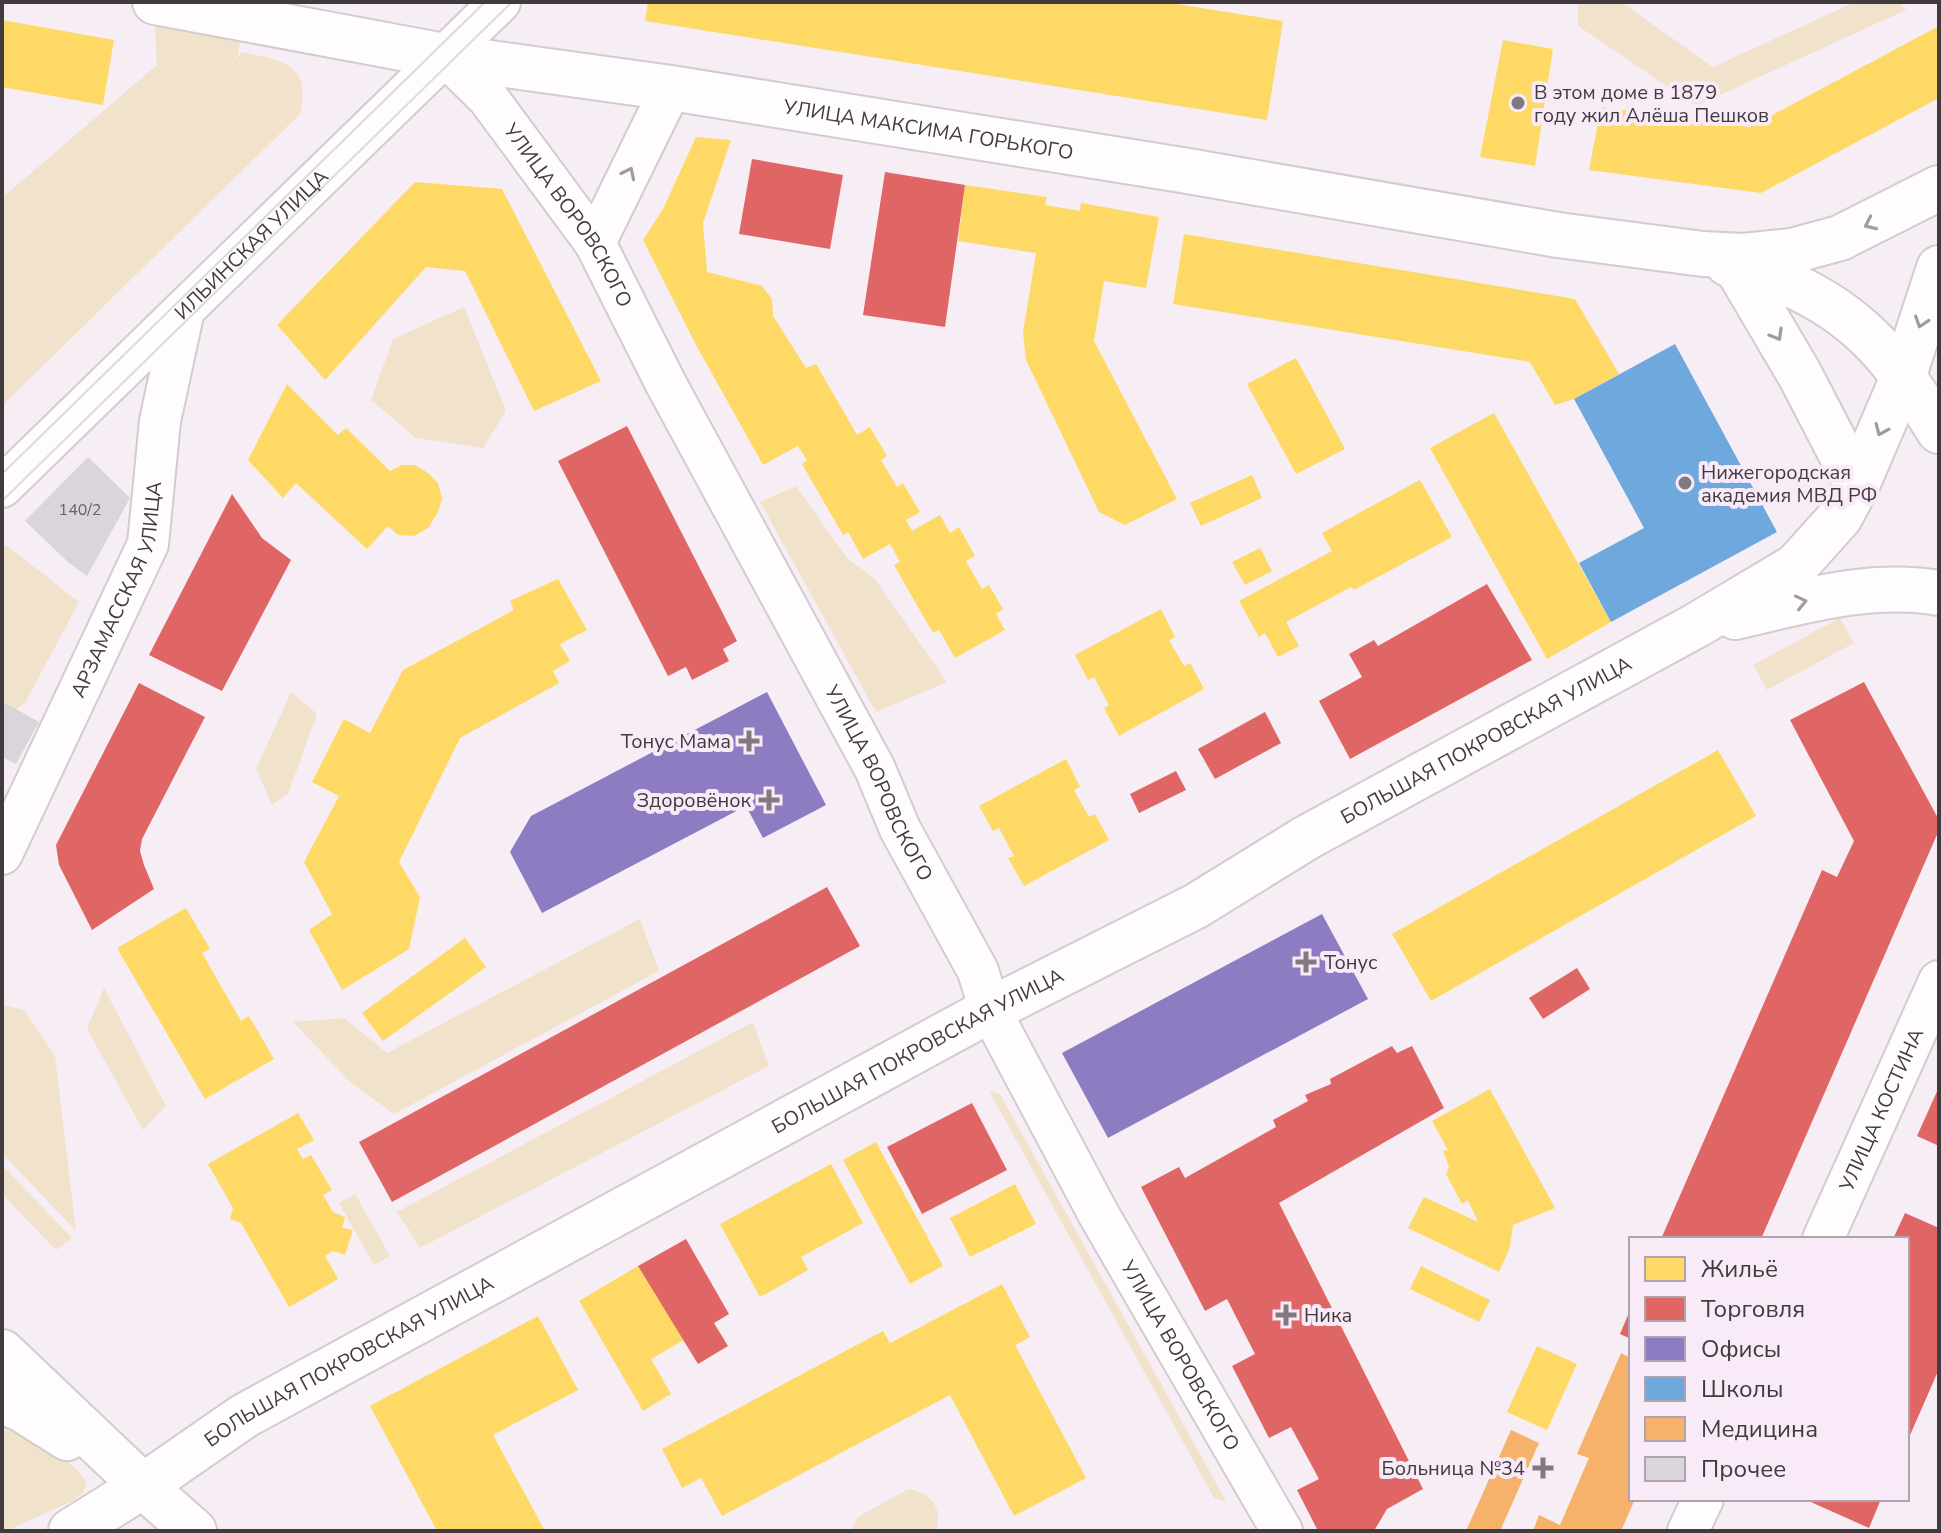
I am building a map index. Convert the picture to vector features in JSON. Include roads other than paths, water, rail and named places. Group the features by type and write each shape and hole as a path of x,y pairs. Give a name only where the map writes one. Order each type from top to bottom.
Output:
{"main road":[{"name":"УЛИЦА МАКСИМА ГОРЬКОГО","path":"155,2 444,55 1182,170 1720,261"},
{"path":"1720,261 1792,251 1840,238 1939,188"},
{"path":"1720,261 1785,282 1838,309 1877,343 1904,375 1939,431"},
{"path":"1720,261 1800,375 1857,485"},
{"path":"1697,625 1796,566 1840,517 1904,375 1939,268"},
{"path":"1697,625 1841,593 1906,589 1939,593"},
{"name":"БОЛЬШАЯ ПОКРОВСКАЯ УЛИЦА","path":"71,1531 244,1416 990,1010 1196,906 1306,838 1697,625"},
{"path":"2,1352 194,1531"},
{"path":"2,1401 21,1409 143,1486"}],"street":[{"name":"ИЛЬИНСКАЯ УЛИЦА","path":"2,487 500,2"},
{"name":"УЛИЦА ВОРОВСКОГО","path":"444,55 488,98 595,243 666,384 875,769 900,829 978,971 990,1010 1099,1215 1282,1531"},
{"path":"595,243 671,88"},
{"name":"АРЗАМАССКАЯ УЛИЦА","path":"2,854 148,544 160,421 184,310"},
{"name":"УЛИЦА КОСТИНА","path":"1824,1237 1939,981"},
{"path":"1688,1531 1702,1501"}],"tram line":[{"path":"2,474 485,2"},
{"path":"2,501 512,2"}],"place":[{"name":"В этом доме в 1879 году жил Алёша Пешков","path":"1518,103"},
{"name":"Нижегородская академия МВД РФ","path":"1685,483"},
{"name":"Тонус Мама","path":"749,741"},
{"name":"Здоровёнок","path":"769,800"},
{"name":"Тонус","path":"1306,962"},
{"name":"Ника","path":"1286,1315"},
{"name":"Больница №34","path":"1543,1468"}]}
